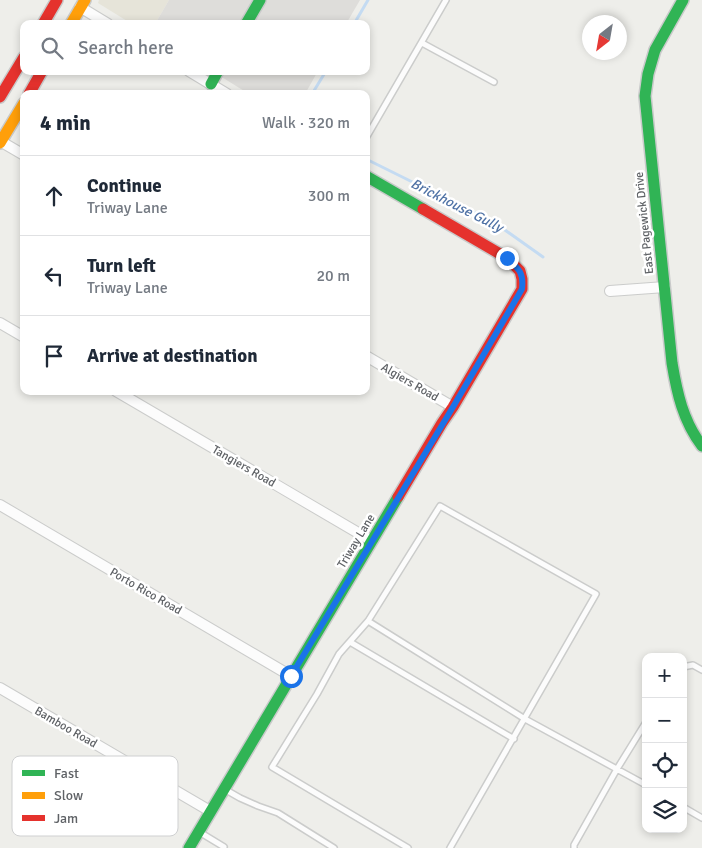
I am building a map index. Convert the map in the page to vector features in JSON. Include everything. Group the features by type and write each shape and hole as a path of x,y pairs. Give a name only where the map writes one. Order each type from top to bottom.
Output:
{"street":[{"path":"46,20 58,0"},
{"path":"68,0 83,4 103,20"},
{"path":"248,20 260,0"},
{"name":"East Pagewick Drive","path":"683,0 655,50 648,74 645,96 672,363 683,414 695,438 702,446"},
{"path":"73,20 83,4"},
{"path":"0,97 20,64"},
{"path":"31,90 40,75"},
{"path":"196,75 221,90"},
{"path":"211,84 216,75"},
{"path":"20,110 0,142 20,153"},
{"name":"Triway Lane","path":"188,848 522,289 523,278 517,267 507,258 370,178"},
{"path":"610,291 665,287"},
{"path":"0,323 20,335"},
{"name":"Algiers Road","path":"370,358 453,407"},
{"name":"Tangiers Road","path":"123,395 372,541"},
{"name":"Porto Rico Road","path":"0,505 291,676"},
{"name":"Bamboo Road","path":"0,688 116,756"},
{"name":"Bamboo Road","path":"178,792 210,811"}],"lane":[{"path":"370,131 446,0"},
{"path":"422,43 494,82"},
{"path":"408,848 272,767 339,654 368,621 440,506 596,594 450,848"},
{"path":"368,621 525,719 642,783"},
{"path":"350,642 514,739"},
{"path":"687,666 693,665 702,670"},
{"path":"574,848 617,769 642,728"},
{"path":"224,789 258,806 278,812 334,848"},
{"path":"687,809 702,818"},
{"path":"198,832 224,847"}],"shaded area":[{"path":"99,0 169,0 157,20 126,20 98,3"},
{"path":"169,0 360,0 348,20 157,20"},
{"path":"218,75 316,75 307,90 243,90"}],"waterway":[{"name":"Brickhouse Gully","path":"356,20 368,0"},
{"name":"Brickhouse Gully","path":"314,90 324,75"},
{"name":"Brickhouse Gully","path":"370,161 495,223 543,257"}],"traffic: fast":[{"path":"248,20 260,0"},
{"path":"683,0 655,50 648,74 645,96 672,363 685,417 702,446"},
{"path":"211,84 216,75"},
{"path":"370,178 423,209"},
{"path":"189,848 398,497"}],"traffic: slow":[{"path":"73,20 85,0"},
{"path":"0,143 20,110"}],"traffic: jam":[{"path":"45,20 57,0"},
{"path":"0,97 20,64"},
{"path":"31,90 40,75"},
{"path":"398,497 522,289 520,271 507,258 423,209"}],"route":[{"path":"291,676 522,289 523,278 517,267 507,258"}]}
